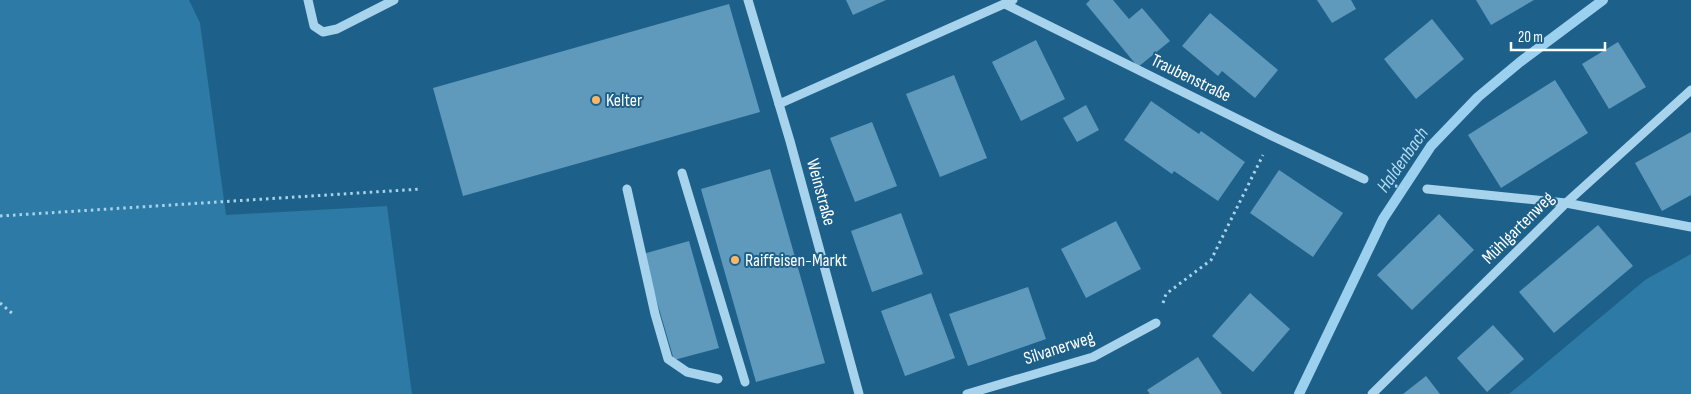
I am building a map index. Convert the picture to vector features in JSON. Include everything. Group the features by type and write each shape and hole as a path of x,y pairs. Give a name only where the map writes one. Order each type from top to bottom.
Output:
{"street":[{"path":"308,0 314,26 324,32 337,30 394,0"},
{"name":"Weinstraße","path":"748,0 779,104 859,394"},
{"name":"Traubenstraße","path":"779,104 1009,2 1272,136 1364,179"},
{"name":"Mühlgartenweg","path":"1372,394 1566,203 1691,90"},
{"path":"682,173 745,382"},
{"path":"627,189 655,314 668,359 687,372 718,379"},
{"path":"1427,189 1566,203 1691,226"},
{"name":"Silvanerweg","path":"967,394 1093,357 1156,323"}],"path":[{"path":"1156,323 1166,294 1211,260 1272,136"},
{"path":"0,216 421,189"},
{"path":"0,303 13,314"}],"shaded area":[{"path":"0,0 189,0 200,23 226,215 387,206 412,394 0,394"},
{"path":"1691,254 1691,394 1509,394 1645,280"}],"building":[{"path":"846,0 886,0 853,15"},
{"path":"1090,0 1113,0 1129,19 1142,8 1170,41 1138,67 1086,4"},
{"path":"1317,0 1351,0 1356,9 1332,23"},
{"path":"1476,0 1534,0 1491,25"},
{"name":"Kelter","path":"729,4 760,112 463,196 433,88"},
{"path":"1210,13 1278,70 1255,98 1222,71 1218,76 1182,46"},
{"path":"1432,19 1464,59 1416,99 1384,59"},
{"path":"1036,40 1065,99 1021,121 992,62"},
{"path":"1618,42 1646,87 1609,109 1582,64"},
{"path":"954,75 987,158 940,177 906,94"},
{"path":"1555,80 1588,133 1501,188 1468,135"},
{"path":"1151,101 1199,134 1201,131 1245,162 1218,201 1174,171 1172,174 1124,140"},
{"path":"1086,105 1099,130 1077,142 1063,118"},
{"path":"872,122 897,186 855,202 830,138"},
{"path":"1691,132 1691,195 1662,211 1635,163"},
{"path":"770,169 825,363 756,382 701,189"},
{"path":"1279,170 1343,213 1313,257 1250,213"},
{"path":"901,213 923,274 872,292 851,231"},
{"path":"1439,214 1474,250 1412,310 1377,275"},
{"path":"1116,221 1141,269 1086,298 1061,249"},
{"path":"1598,225 1633,266 1554,333 1519,292"},
{"path":"689,241 719,348 674,360 643,254"},
{"path":"1028,287 1046,339 968,366 949,314"},
{"path":"931,293 955,358 905,376 881,311"},
{"path":"1250,293 1290,329 1253,372 1212,336"},
{"path":"1493,325 1524,359 1487,392 1457,358"},
{"path":"1198,357 1222,394 1150,394 1147,390"},
{"path":"1426,376 1440,394 1403,394"}],"waterway":[{"name":"Haldenbach","path":"1299,394 1383,219 1431,146 1478,97 1520,62 1603,0"}],"place":[{"name":"Kelter","path":"596,100"},
{"name":"Raiffeisen-Markt","path":"735,260"}]}
